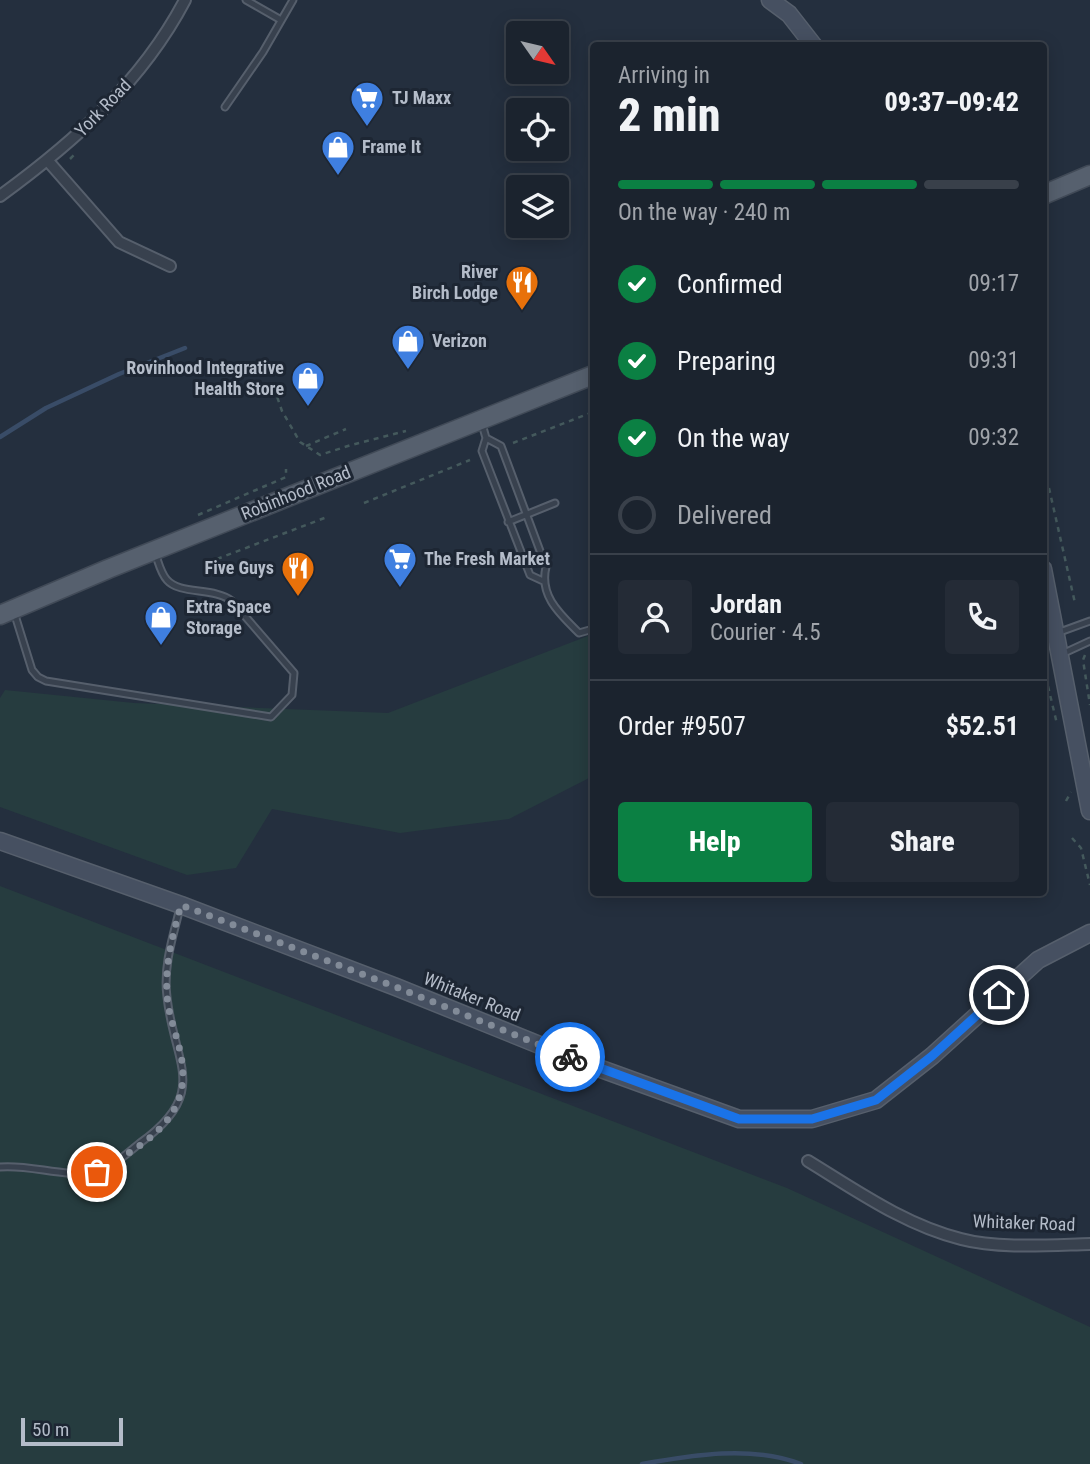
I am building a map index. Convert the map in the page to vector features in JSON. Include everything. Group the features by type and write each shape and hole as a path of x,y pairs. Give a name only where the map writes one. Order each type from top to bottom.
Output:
{"main road":[{"path":"1047,193 1090,175"},
{"name":"Robinhood Road","path":"7,612 590,376"}],"street":[{"name":"York Road","path":"0,196 48,161 111,103 146,62 185,0"},
{"path":"770,0 789,14 811,42"},
{"path":"48,161 119,242 170,267"},
{"path":"1047,593 1090,811"},
{"name":"Whitaker Road","path":"0,841 181,905 396,987 579,1061 739,1119 812,1119 876,1100 932,1056 1038,960 1090,933"},
{"name":"Whitaker Road","path":"808,1161 908,1221 963,1240 1024,1245 1090,1244"}],"lane":[{"path":"246,0 281,20"},
{"path":"225,107 263,52 293,0"},
{"path":"480,420 486,438 482,451 508,522 530,575 543,581"},
{"path":"486,438 501,446 546,568 543,581 553,607 579,633 590,630"},
{"path":"508,522 555,503"},
{"path":"7,612 32,670 46,681 271,717 292,695 294,673 223,594 175,586 165,579 154,551"},
{"path":"1054,634 1090,621"},
{"path":"1059,655 1090,641"},
{"path":"0,1167 52,1172 97,1172 153,1134 172,1117 182,1094 182,1062 167,996 168,953 181,905"}],"path":[{"path":"274,388 282,411 300,442 320,455 406,431"},
{"path":"513,443 590,413"},
{"path":"306,446 346,429"},
{"path":"364,503 470,460"},
{"path":"196,516 286,477 286,469"},
{"path":"1049,488 1075,603"},
{"path":"217,559 327,517"},
{"path":"1087,648 1083,660 1090,705"},
{"path":"1047,682 1059,733"},
{"path":"1066,802 1072,792"},
{"path":"1072,838 1081,848 1090,885"}],"green space":[{"path":"590,635 590,778 509,819 400,833 272,809 236,868 187,875 0,807 0,698 5,690 134,703 388,713"},
{"path":"0,886 787,1188 1090,1327 1090,1464 0,1464"}],"waterway":[{"path":"0,437 46,408 119,374 185,348"},
{"path":"642,1464 702,1455 742,1453 782,1458 801,1464"}],"way so far":[{"path":"97,1172 153,1134 172,1117 182,1094 182,1062 167,996 168,953 181,905 570,1057"}],"place":[{"name":"TJ Maxx","path":"367,128"},
{"name":"Frame It","path":"338,177"},
{"name":"River Birch Lodge","path":"522,312"},
{"name":"Verizon","path":"408,371"},
{"name":"Rovinhood Integrative Health Store","path":"308,408"},
{"name":"The Fresh Market","path":"400,589"},
{"name":"Five Guys","path":"298,598"},
{"name":"Extra Space Storage","path":"161,647"}],"route":[{"path":"570,1057 739,1119 812,1119 876,1100 932,1056 999,995"}]}
